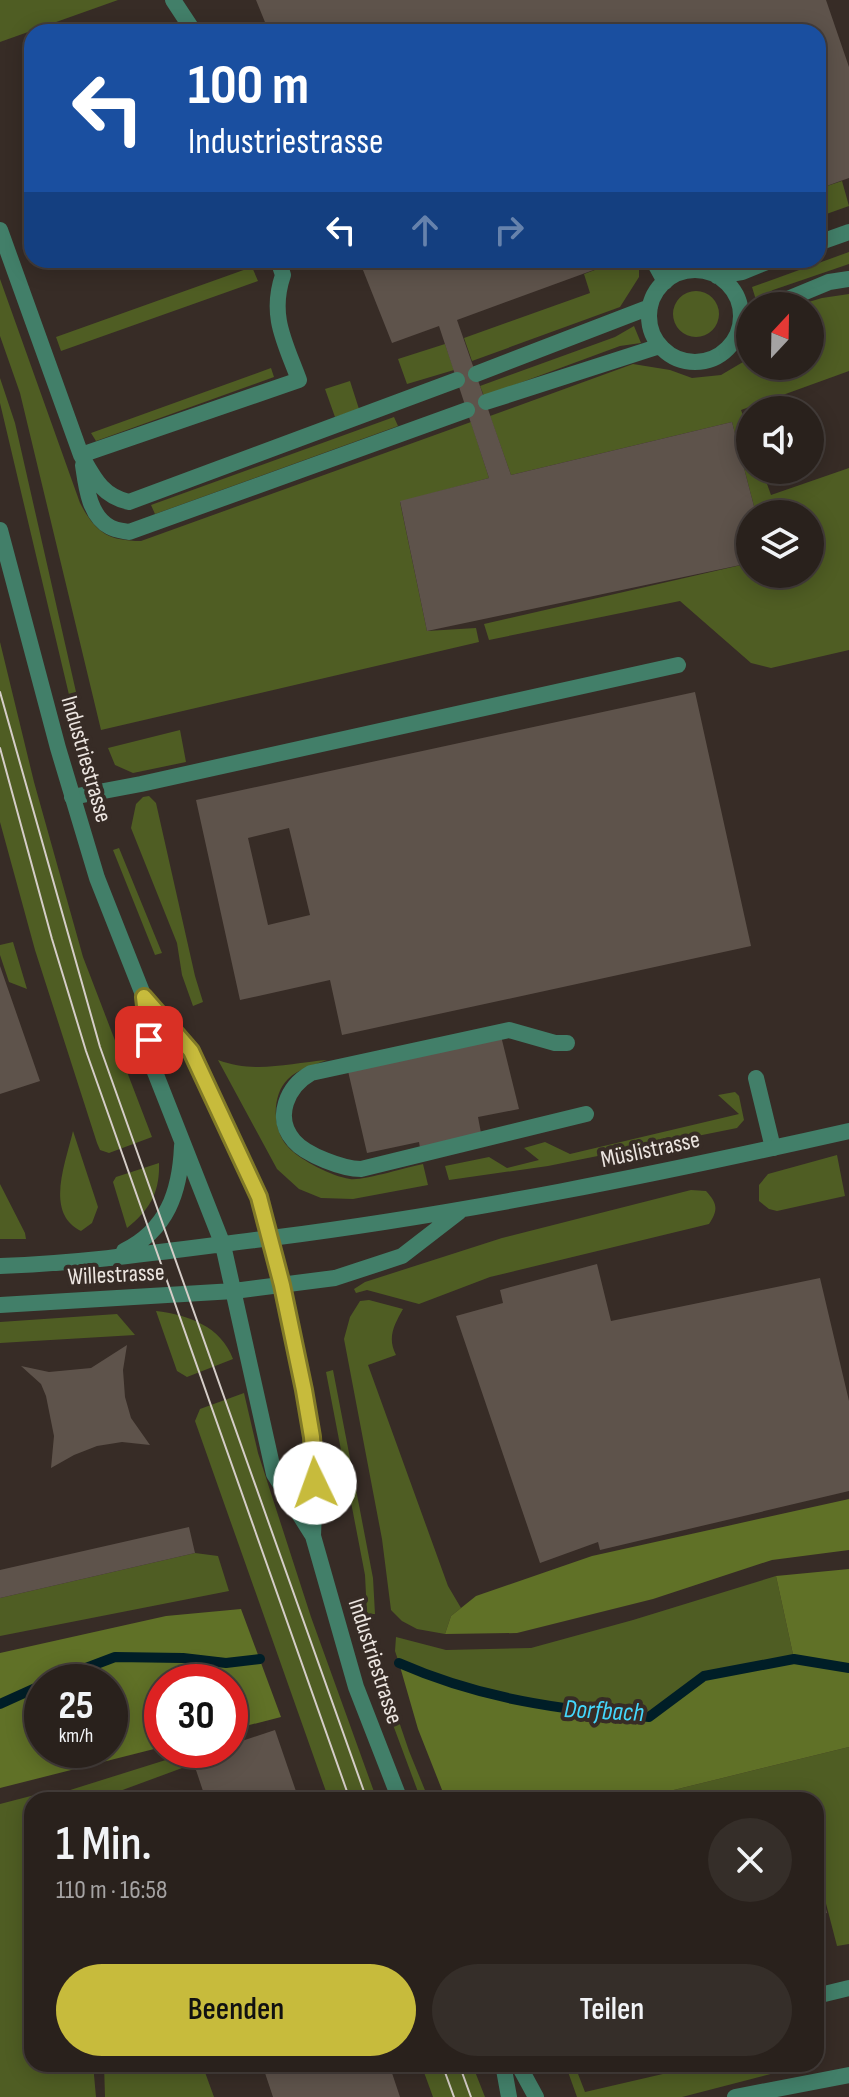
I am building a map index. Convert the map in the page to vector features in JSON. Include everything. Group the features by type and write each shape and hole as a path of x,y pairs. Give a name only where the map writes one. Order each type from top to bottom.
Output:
{"street":[{"path":"173,0 189,24"},
{"path":"0,230 81,455 101,489 112,498 129,502 457,380"},
{"path":"826,240 849,232"},
{"path":"81,455 299,380 277,321 276,295 283,275 281,268"},
{"path":"657,268 665,282"},
{"path":"717,276 752,268"},
{"path":"736,296 727,282 717,276 695,270 684,271 665,282 655,293 650,307 653,335 660,346 671,356 685,361 714,359 726,351 736,337"},
{"path":"805,292 829,282 849,279"},
{"path":"476,374 650,307"},
{"path":"486,402 660,346"},
{"path":"81,455 87,494 94,510 109,527 129,532 467,410"},
{"name":"Industriestrasse","path":"0,530 72,797 97,878 144,997 151,1062 223,1245 274,1474 313,1536 356,1687 397,1792"},
{"path":"72,797 678,665"},
{"name":"Industriestrasse","path":"144,997 191,1051 259,1197 282,1285 312,1437 315,1483 313,1536"},
{"path":"567,1043 555,1043 509,1030 311,1073 298,1080 288,1093 284,1109 286,1124 294,1142 307,1150 348,1169 361,1169 586,1114"},
{"path":"756,1078 773,1148"},
{"name":"Müslistrasse","path":"223,1245 459,1212 849,1131"},
{"path":"115,1256 150,1235 170,1208 181,1169 182,1137"},
{"name":"Müslistrasse","path":"234,1291 335,1278 402,1256 459,1212"},
{"name":"Willestrasse","path":"0,1266 223,1245"},
{"name":"Willestrasse","path":"0,1305 234,1291"},
{"path":"824,1994 849,1989"},
{"path":"504,2072 509,2097"},
{"path":"524,2072 536,2097"},
{"path":"735,2097 849,2075"}],"green space":[{"path":"0,0 118,0 51,24 24,24 24,33 0,42"},
{"path":"842,181 849,206 826,214 826,186"},
{"path":"849,252 849,264 770,292 754,292 752,287 805,268 826,268 826,260"},
{"path":"249,268 252,268 258,281 61,351 56,337"},
{"path":"600,268 639,268 639,277 620,307 472,361 464,338 590,293 584,274"},
{"path":"0,279 80,503 97,528 111,537 141,541 471,422 489,478 400,502 427,631 476,628 479,642 101,730 20,393 0,336"},
{"path":"696,291 712,298 719,314 712,330 696,337 680,330 673,314 680,298"},
{"path":"849,294 849,371 780,396 736,396 736,437 732,422 511,475 490,416 633,364 670,370 692,378 721,375 736,366 736,380 824,380 824,298"},
{"path":"634,326 641,343 620,346 484,396 480,386 615,337"},
{"path":"445,344 454,370 407,384 398,359"},
{"path":"271,368 274,377 96,441 91,433"},
{"path":"0,378 15,423 86,736 79,737 0,403"},
{"path":"350,381 359,409 335,417 325,389"},
{"path":"394,417 398,426 155,514 151,505"},
{"path":"849,468 849,650 771,668 751,663 680,601 489,640 484,624 736,566 736,588 824,588 824,500 752,500 748,484 767,484 771,495 803,484 824,484 824,477"},
{"path":"0,642 34,782 83,957 152,1137 109,1153 100,1150 97,1143 35,950 0,822"},
{"path":"180,730 186,762 133,773 115,765 108,748"},
{"path":"149,796 156,803 203,1002 193,1006 182,975 177,943 131,828 136,804"},
{"path":"119,848 162,953 155,955 113,850"},
{"path":"13,942 27,989 9,982 0,955 0,945"},
{"path":"218,1060 259,1067 327,1060 296,1073 282,1086 276,1114 283,1141 309,1163 350,1179 423,1164 428,1185 353,1199 321,1198 299,1189 277,1169"},
{"path":"735,1092 739,1096 744,1120 737,1128 548,1166 449,1180 445,1166 489,1157 507,1168 539,1160 524,1148 545,1142 570,1154 739,1114 718,1095"},
{"path":"73,1131 98,1207 92,1223 81,1231 70,1223 60,1200 60,1186"},
{"path":"837,1155 845,1196 777,1211 759,1201 759,1185 768,1174"},
{"path":"159,1163 158,1183 152,1200 127,1228 113,1182 116,1177"},
{"path":"0,1184 25,1233 26,1239 0,1239"},
{"path":"691,1190 706,1191 713,1200 715,1211 709,1224 490,1277 419,1304 367,1290 356,1293 354,1289 365,1282 502,1238"},
{"path":"369,1300 403,1309 392,1337 396,1355 368,1365 448,1586 461,1608 451,1616 445,1634 417,1629 391,1610 382,1539 344,1339 350,1317 360,1301"},
{"path":"156,1311 191,1319 212,1330 228,1348 233,1359 187,1377 177,1371"},
{"path":"117,1314 135,1335 0,1343 0,1322"},
{"path":"333,1370 373,1578 375,1614 367,1614 365,1575 326,1372"},
{"path":"244,1393 258,1453 311,1617 374,1792 326,1792 195,1421 200,1409"},
{"path":"849,1499 849,1550 772,1560 653,1599 517,1633 445,1634 451,1616 476,1596 592,1556"},
{"path":"195,1553 218,1556 229,1591 0,1636 0,1598"},
{"path":"849,1569 849,1747 666,1792 443,1792 418,1729 399,1663 460,1685 522,1701 649,1717 704,1676 794,1659 776,1576"},
{"path":"776,1576 794,1659 704,1676 649,1717 584,1711 491,1694 399,1663 395,1651 396,1637 446,1650 531,1648"},
{"path":"241,1609 281,1717 248,1725 248,1664 144,1664 144,1752 128,1756 128,1664 24,1664 24,1768 79,1768 0,1788 0,1653 166,1616"},
{"path":"381,1669 426,1792 418,1792 373,1671"},
{"path":"849,1747 849,1944 837,1946 824,1896 824,1792 666,1792"},
{"path":"144,1767 182,1768 117,1792 67,1792"},
{"path":"24,1798 24,2072 94,2072 96,2097 0,2097 0,1804"},
{"path":"104,2072 205,2072 214,2097 105,2097"},
{"path":"424,2072 475,2072 485,2097 433,2097"},
{"path":"568,2072 577,2072 585,2092 671,2072 778,2072 682,2097 577,2097"}],"building":[{"path":"256,0 826,0 849,67 849,178 826,186 826,24 266,24"},
{"path":"362,268 599,268 457,320 511,475 732,422 736,437 736,484 748,484 752,500 736,500 736,566 427,631 400,501 489,478 439,326 392,343"},
{"path":"695,692 751,946 342,1035 330,980 240,1000 196,800","holes":["289,828 310,915 268,925 248,838"]},
{"path":"0,966 40,1081 0,1094"},
{"path":"501,1036 519,1109 478,1117 481,1133 420,1148 419,1142 367,1153 348,1071"},
{"path":"597,1264 611,1321 820,1278 849,1401 849,1491 600,1550 598,1542 540,1563 456,1316 503,1303 500,1290"},
{"path":"127,1345 123,1370 125,1397 131,1418 150,1445 122,1442 97,1446 51,1468 54,1436 46,1396 41,1384 21,1366 49,1372 91,1368"},
{"path":"189,1527 195,1553 0,1598 0,1570"},
{"path":"275,1730 296,1792 203,1792 195,1768 248,1768 248,1739"},
{"path":"265,2072 392,2072 400,2097 273,2097"}],"waterway":[{"name":"Dorfbach","path":"97,1664 115,1657 183,1658 226,1663 260,1659"},
{"name":"Dorfbach","path":"399,1663 460,1686 522,1701 649,1717 704,1676 794,1659 849,1668"},
{"name":"Dorfbach","path":"0,1704 24,1693"}],"tram line":[{"path":"0,692 100,1047 364,1792"},
{"path":"0,748 86,1051 347,1792"},
{"path":"445,2072 454,2097"},
{"path":"462,2072 471,2097"}],"route":[{"path":"149,1040 144,997 191,1051 259,1197 282,1285 304,1390 312,1437 315,1483"}]}
